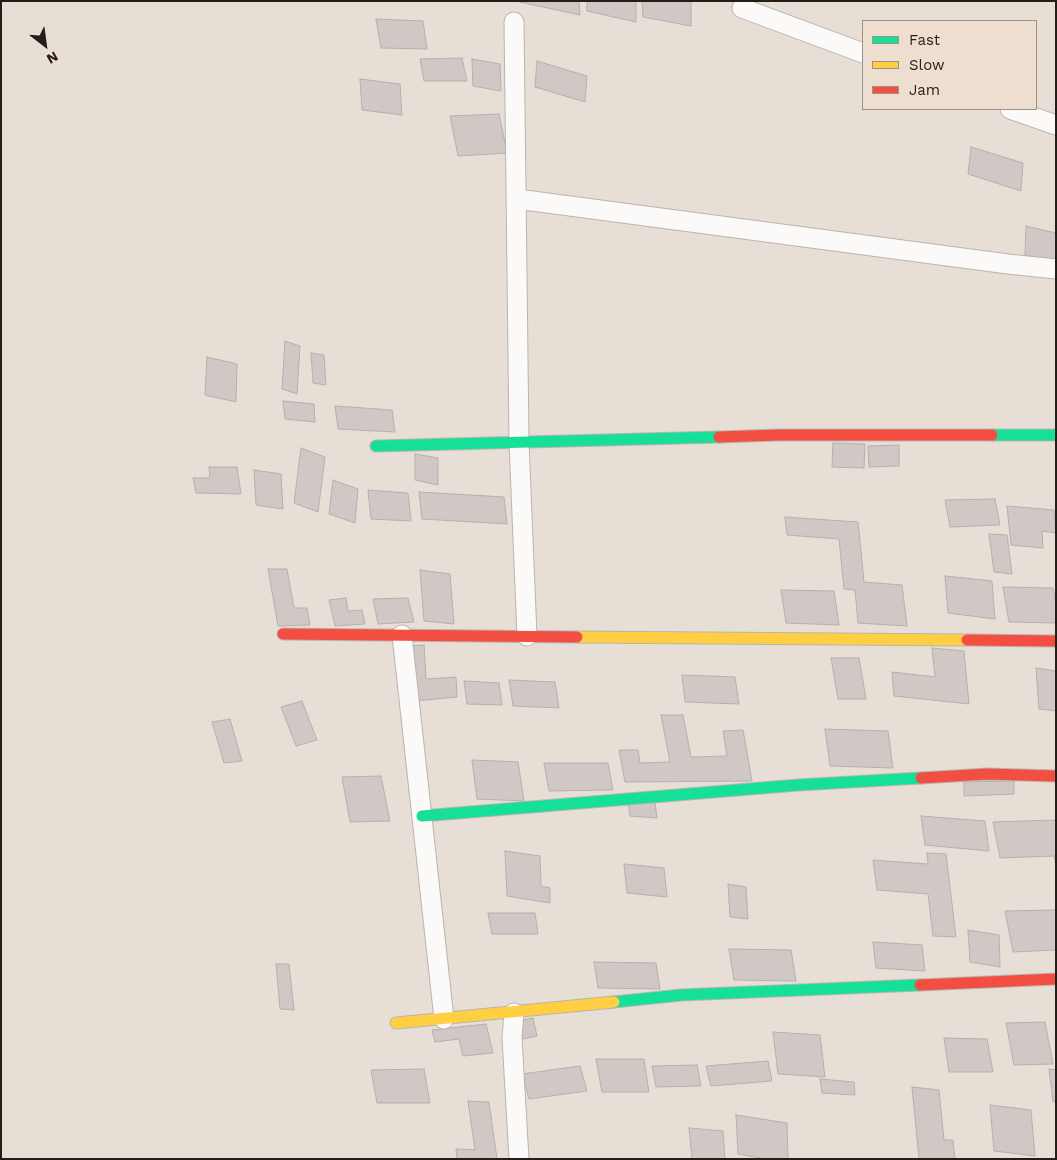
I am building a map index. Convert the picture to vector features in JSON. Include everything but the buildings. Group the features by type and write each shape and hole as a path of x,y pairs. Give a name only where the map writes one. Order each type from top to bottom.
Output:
{"street":[{"path":"742,8 862,54"},
{"path":"514,22 519,442 527,636"},
{"path":"1013,110 1056,125"},
{"path":"517,198 1056,269"},
{"path":"376,446 778,435 1056,435"},
{"path":"283,634 1056,641"},
{"path":"402,635 444,1019"},
{"path":"422,816 798,784 987,774 1056,776"},
{"path":"396,1023 514,1014 681,995 1056,979"},
{"path":"514,1014 512,1038 519,1159"}],"traffic: fast":[{"path":"992,435 1056,435"},
{"path":"376,446 719,437"},
{"path":"422,816 798,785 921,778"},
{"path":"614,1002 681,995 920,985"}],"traffic: slow":[{"path":"577,637 967,640"},
{"path":"396,1023 614,1002"}],"traffic: jam":[{"path":"719,437 778,435 992,435"},
{"path":"283,634 577,637"},
{"path":"967,640 1056,641"},
{"path":"921,778 987,774 1056,776"},
{"path":"920,985 1056,979"}]}
